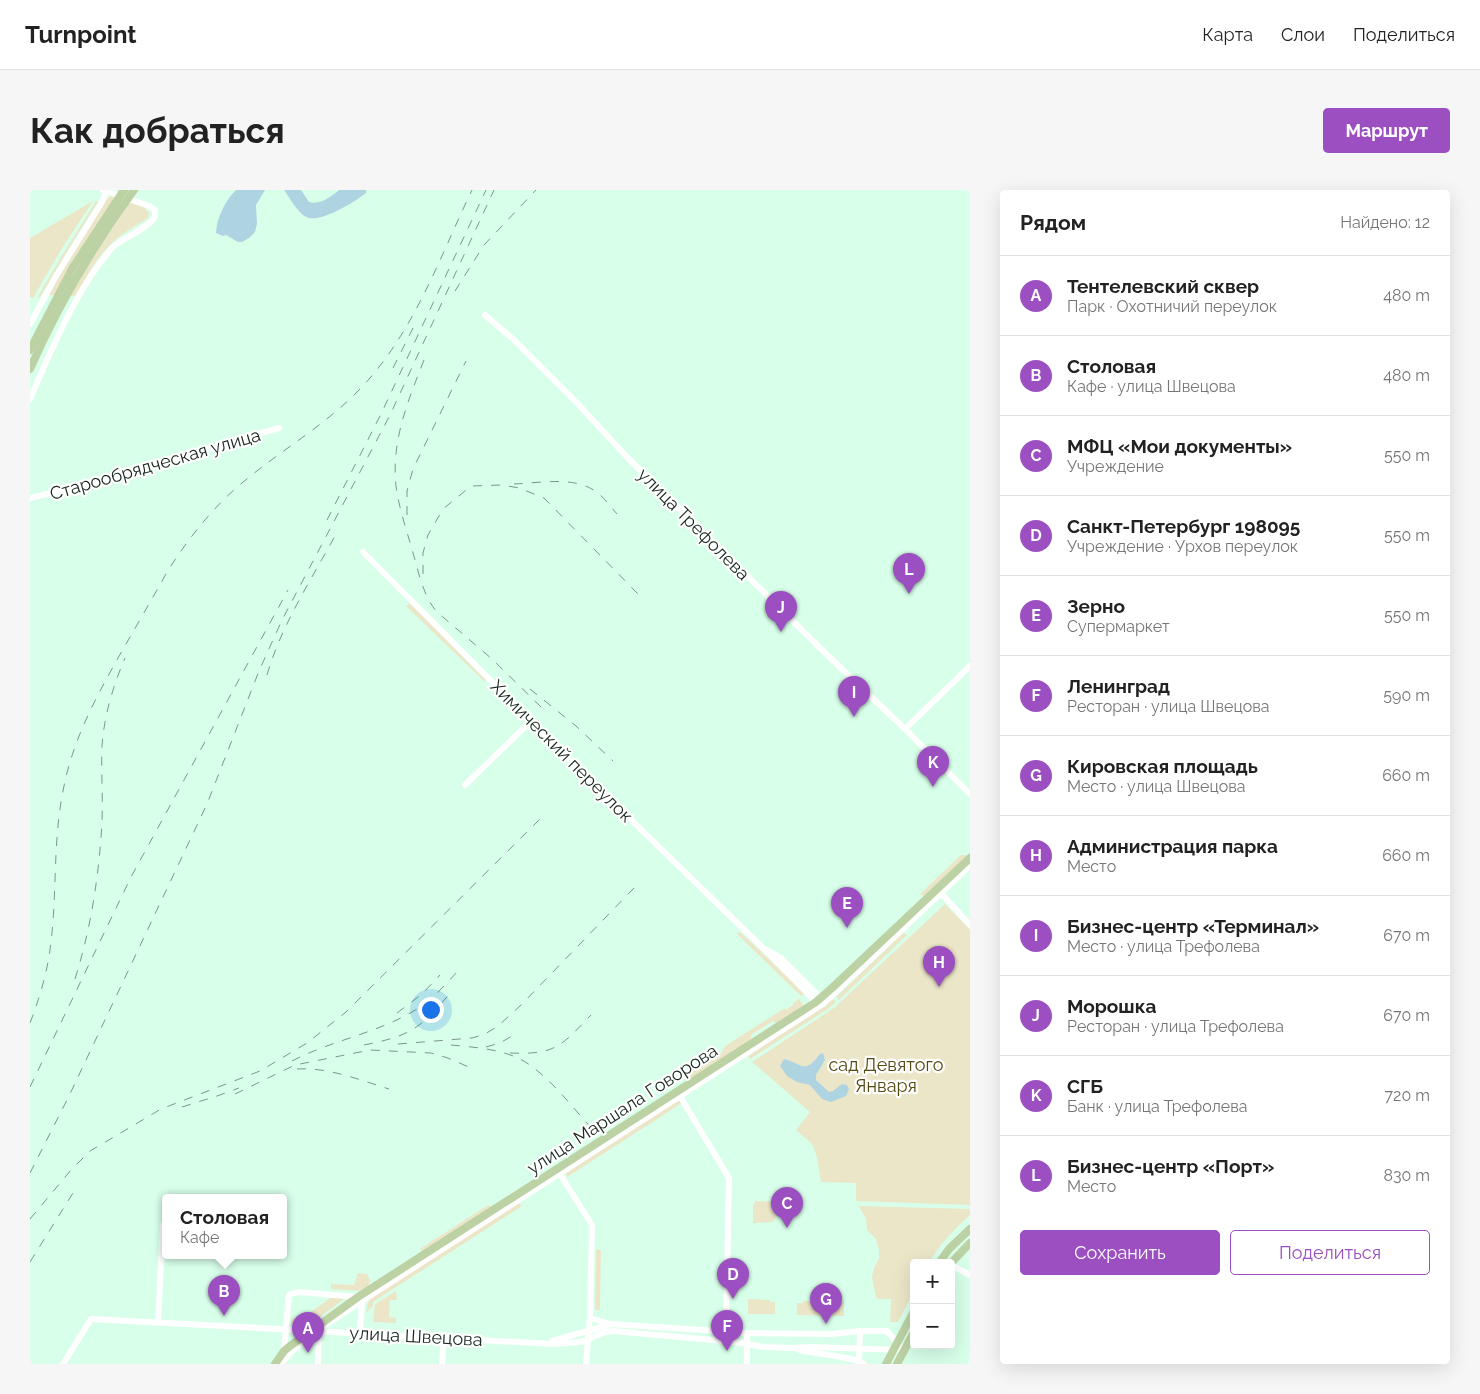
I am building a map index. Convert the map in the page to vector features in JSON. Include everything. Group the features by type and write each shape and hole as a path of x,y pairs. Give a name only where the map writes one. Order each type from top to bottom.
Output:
{"main road":[{"path":"30,350 94,234 124,190"},
{"path":"30,369 60,298 134,190"},
{"name":"улица Маршала Говорова","path":"275,1364 284,1351 310,1331 820,1001 939,891 970,858"},
{"path":"942,1259 948,1249 970,1229"},
{"path":"955,1260 970,1243"},
{"path":"886,1364 910,1318"},
{"path":"897,1364 910,1339"}],"street":[{"path":"30,324 56,276 102,202 105,190 155,210 154,220 113,248 94,272 74,307 30,399"},
{"name":"улица Трефолева","path":"486,315 577,403 625,455 820,648 970,794"},
{"name":"Старообрядческая улица","path":"30,498 75,487 279,428"},
{"name":"Химический переулок","path":"363,552 531,721 763,948 782,958 820,1001"},
{"path":"905,729 970,666"},
{"path":"465,785 531,721"},
{"name":"улица Маршала Говорова","path":"939,891 970,866"},
{"path":"939,891 970,925"},
{"path":"679,1094 729,1178 726,1331"},
{"path":"558,1172 592,1225 590,1329 586,1364"},
{"path":"163,1259 163,1322"},
{"path":"955,1266 970,1275"},
{"path":"284,1351 289,1295 298,1292 360,1299 360,1333"},
{"name":"улица Маршала Говорова","path":"281,1364 292,1352 360,1299"},
{"name":"улица Швецова","path":"63,1364 91,1318 564,1344 589,1340 605,1332 613,1331 764,1347 793,1348"},
{"path":"590,1318 612,1324"},
{"name":"улица Швецова","path":"543,1342 562,1339 590,1329 612,1324 747,1333 831,1334 886,1331 895,1346"},
{"path":"318,1364 319,1331"},
{"path":"793,1348 861,1362 859,1348 860,1331"},
{"path":"747,1333 748,1364"},
{"path":"442,1364 444,1337"},
{"path":"793,1348 895,1346 904,1350"}],"green space":[{"path":"111,196 144,207 149,213 148,218 120,236 106,249 92,268 76,296 47,295 106,200"},
{"path":"93,201 62,248 33,298 30,297 30,238"},
{"path":"96,201 98,202 40,297 37,298 61,257"},
{"path":"410,603 486,680 485,682 406,606"},
{"path":"961,855 966,855 967,858 925,897 920,894"},
{"name":"сад Девятого Января","path":"945,904 970,930 970,1205 856,1201 856,1183 821,1182 817,1157 812,1144 796,1130 810,1112 752,1062 834,1008"},
{"path":"739,932 805,993 801,996 738,935 737,933"},
{"path":"903,933 907,935 839,1000 836,997"},
{"path":"799,999 804,1006 777,1024 773,1021 751,1035 751,1041 687,1082 683,1077 722,1052 725,1046 785,1008 786,1010"},
{"path":"833,999 836,1002 828,1009 750,1059 748,1056"},
{"path":"680,1101 682,1103 567,1177 566,1173"},
{"path":"756,1201 774,1202 775,1218 773,1222 753,1223 753,1204"},
{"path":"519,1203 522,1206 373,1302 373,1306 366,1313 371,1298"},
{"path":"488,1205 492,1208 423,1252 420,1249"},
{"path":"859,1206 970,1209 970,1215 943,1243 931,1259 910,1259 910,1299 898,1322 890,1322 891,1299 878,1299 876,1297 872,1277 879,1258 879,1250 876,1239 867,1230 866,1219"},
{"path":"596,1250 601,1250 600,1310 595,1310"},
{"path":"358,1273 367,1274 370,1280 369,1286 363,1291 331,1289 331,1284 354,1285"},
{"path":"396,1291 397,1300 390,1300 389,1317 396,1318 396,1323 373,1322 375,1304"},
{"path":"332,1297 344,1299 310,1325 291,1323 292,1318 301,1319"},
{"path":"748,1299 775,1302 775,1314 748,1314"},
{"path":"803,1301 844,1302 844,1316 797,1315 797,1303 803,1303"}],"water":[{"path":"236,190 265,190 256,205 257,224 255,232 242,242 216,233 222,210"},
{"path":"284,190 301,190 309,202 313,203 325,200 339,190 366,190 366,193 337,211 312,218 306,217 300,212"},
{"path":"823,1053 825,1060 816,1075 816,1080 829,1092 842,1084 847,1085 849,1089 846,1096 831,1102 822,1099 810,1085 797,1082 787,1076 780,1066 784,1059 807,1066"}],"railway":[{"path":"30,1023 43,983 50,952 58,829 63,791 78,739 101,690 167,572 183,548 211,513 242,483 333,414 361,388 380,366 411,319 472,190"},
{"path":"327,520 381,414 486,190"},
{"path":"30,1173 69,1096 207,804 259,671 282,620 390,415 494,190"},
{"path":"455,291 484,245 536,190"},
{"path":"393,368 413,328"},
{"path":"424,360 398,437 395,469 399,503 422,584 428,599 437,612 492,659 541,707"},
{"path":"407,515 407,491 413,469 466,361"},
{"path":"514,484 577,483 587,486 598,493 617,514"},
{"path":"423,574 423,553 428,535 443,509 471,486 502,485 519,488 544,498 641,597"},
{"path":"267,675 288,621 335,536"},
{"path":"30,1087 131,877 288,590"},
{"path":"75,979 90,921 99,862 102,822 102,746 105,724 113,690 125,658"},
{"path":"530,689 576,726 613,761"},
{"path":"30,1219 71,1170 90,1151 161,1109 260,1071 307,1043 346,1012 541,818"},
{"path":"398,1044 472,1038 485,1034 498,1026 521,1005 634,888"},
{"path":"292,1061 323,1047 387,1024 417,1009 438,992 457,972"},
{"path":"397,1013 422,994 440,975"},
{"path":"364,1045 407,1033 437,1009 452,991"},
{"path":"510,1053 548,1050 564,1041 591,1015"},
{"path":"486,1047 500,1043 517,1033"},
{"path":"451,1045 495,1051 520,1059 540,1073 593,1130"},
{"path":"235,1094 295,1065 370,1050 431,1053 471,1068"},
{"path":"297,1069 332,1072 389,1089"},
{"path":"182,1107 239,1088"},
{"path":"30,1262 73,1193"}],"place":[{"name":"Бизнес-центр «Порт»","path":"909,594"},
{"name":"Морошка","path":"781,632"},
{"name":"Бизнес-центр «Терминал»","path":"854,717"},
{"name":"СГБ","path":"933,787"},
{"name":"Зерно","path":"847,928"},
{"name":"Администрация парка","path":"939,987"},
{"name":"МФЦ «Мои документы»","path":"787,1228"},
{"name":"Санкт-Петербург 198095","path":"733,1299"},
{"name":"Столовая","path":"224,1316"},
{"name":"Кировская площадь","path":"826,1324"},
{"name":"Ленинград","path":"727,1351"},
{"name":"Тентелевский сквер","path":"308,1353"}]}
